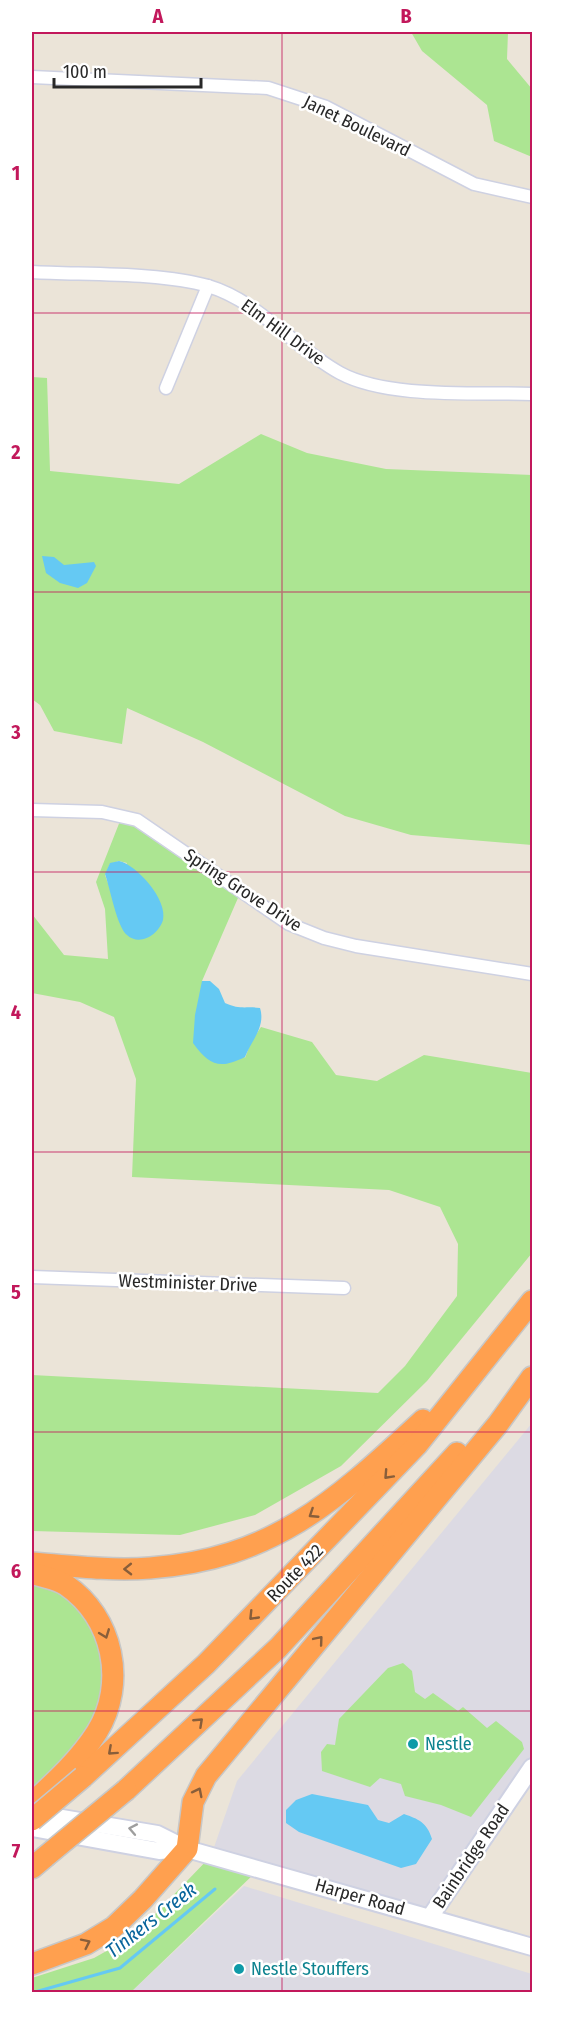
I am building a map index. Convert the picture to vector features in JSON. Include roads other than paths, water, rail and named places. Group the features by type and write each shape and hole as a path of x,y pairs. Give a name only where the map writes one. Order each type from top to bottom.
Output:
{"highway":[{"path":"32,1563 148,1569 229,1554 267,1540 308,1518 355,1482 428,1415 532,1296"},
{"name":"Route 422","path":"32,1815 74,1775 206,1665 417,1445 532,1301"},
{"name":"Route 422","path":"38,1863 126,1790 278,1648 532,1368"},
{"path":"32,1964 87,1944 114,1927 187,1849 193,1802 206,1776 498,1424 532,1377"},
{"path":"32,1573 64,1584 89,1604 107,1633 113,1670 109,1703 97,1732 74,1775"}],"street":[{"name":"Janet Boulevard","path":"32,77 267,88 326,107 474,184 532,197"},
{"name":"Elm Hill Drive","path":"32,272 174,279 208,286 238,300 339,373 360,382 394,389 532,394"},
{"path":"166,388 208,286"},
{"name":"Spring Grove Drive","path":"32,810 102,812 137,820 289,924 324,938 356,946 532,974"},
{"name":"Westminister Drive","path":"32,1278 344,1288"},
{"name":"Bainbridge Road","path":"430,1917 532,1767"},
{"name":"Harper Road","path":"32,1815 159,1851 187,1849 532,1947"}],"water":[{"path":"42,556 54,557 64,565 94,562 96,566 87,583 78,588 60,583 46,573"},
{"path":"119,861 134,869 150,884 161,903 163,920 161,925 153,934 143,939 132,938 123,931 114,907 105,874 110,863"},
{"path":"202,981 210,981 219,989 225,1003 239,1007 260,1008 259,1028 245,1057 228,1063 215,1063 204,1056 193,1043 195,1015"},
{"path":"312,1794 368,1805 378,1820 389,1823 404,1814 425,1825 432,1839 416,1864 401,1868 299,1832 286,1823 286,1810 296,1800"}],"waterway":[{"name":"Tinkers Creek","path":"35,1992 120,1968 215,1889"}],"place":[{"name":"Nestle","path":"413,1744"},
{"name":"Nestle Stouffers","path":"239,1969"}]}
